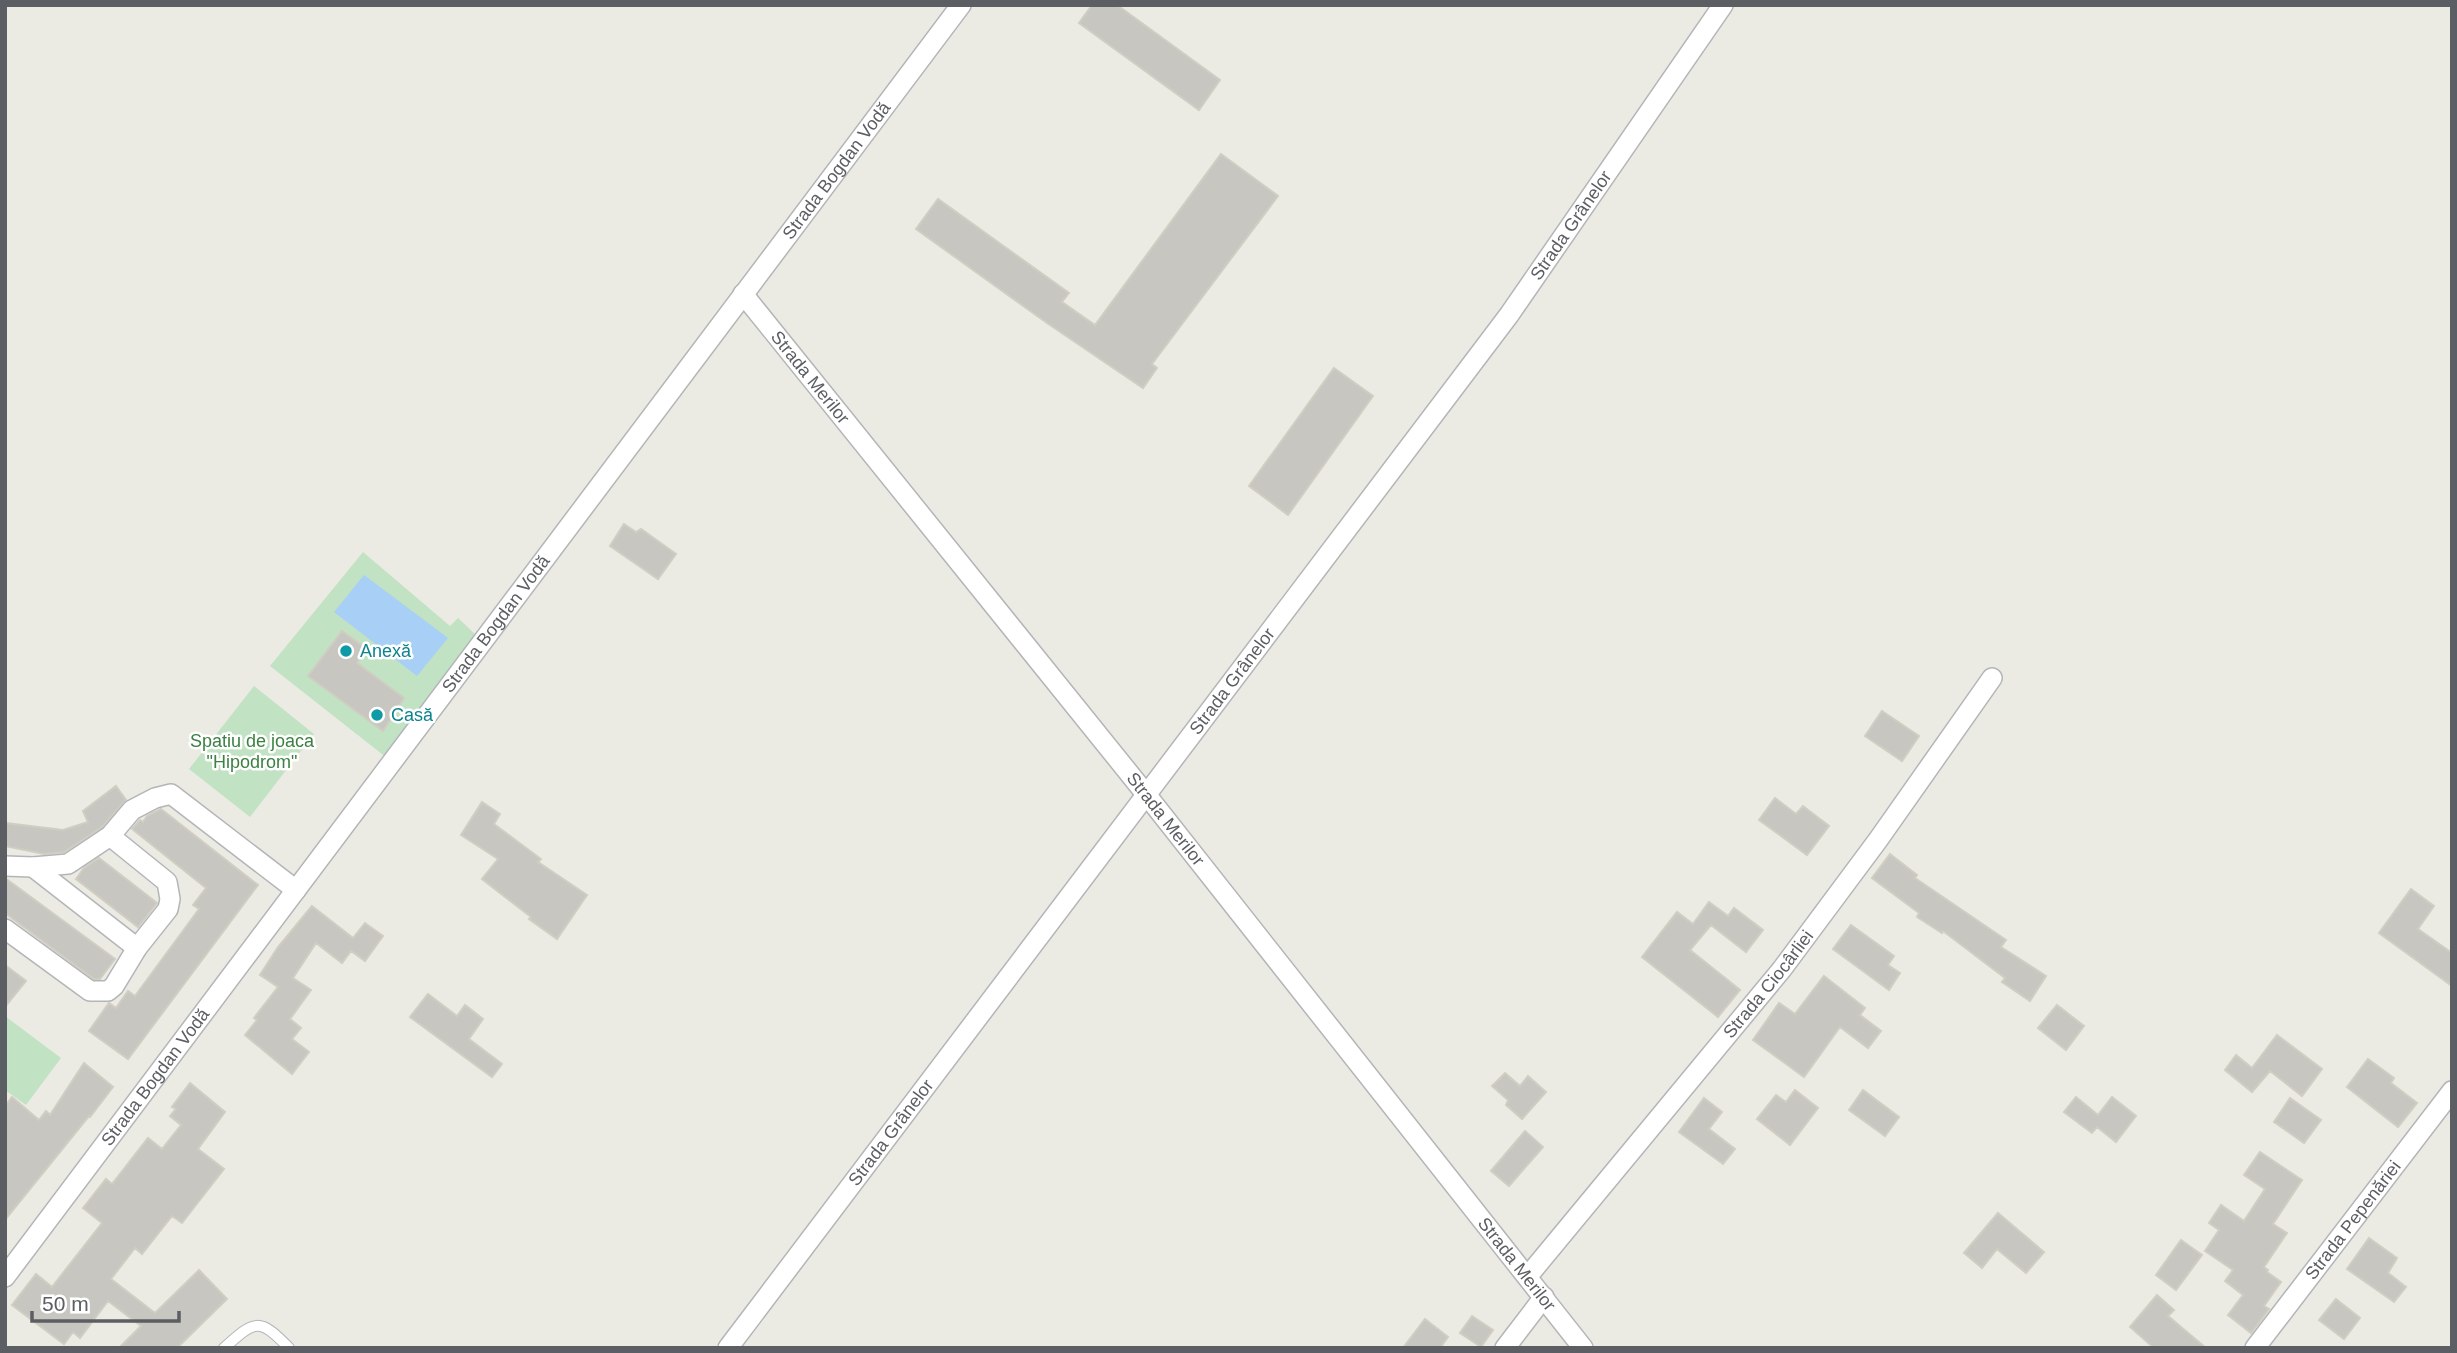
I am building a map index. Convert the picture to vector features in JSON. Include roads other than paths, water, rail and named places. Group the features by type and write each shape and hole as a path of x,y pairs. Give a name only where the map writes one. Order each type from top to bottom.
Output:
{"street":[{"name":"Strada Bogdan Vodă","path":"5,1277 961,5"},
{"name":"Strada Grânelor","path":"728,1348 1508,315 1723,5"},
{"name":"Strada Merilor","path":"743,294 1145,793 1583,1348"},
{"name":"Strada Ciocârliei","path":"1528,1276 1782,968 1878,840 1992,678"},
{"path":"5,866 68,864 110,836 132,810 155,798 171,794 296,890"},
{"path":"5,929 90,991 108,991 114,986 137,948 168,909 170,891 167,882 110,836"},
{"path":"33,867 137,948"},
{"name":"Strada Pepenăriei","path":"2255,1348 2452,1091"},
{"path":"1505,1348 1544,1297"}],"lane":[{"path":"224,1348 246,1328 254,1325 272,1330 289,1348"}],"water":[{"path":"364,575 448,638 417,676 334,612"}],"place":[{"name":"Anexă","path":"346,651"},
{"name":"Casă","path":"377,715"}],"park label":[{"name":"Spatiu de joaca \"Hipodrom\"","path":"252,751"}]}
